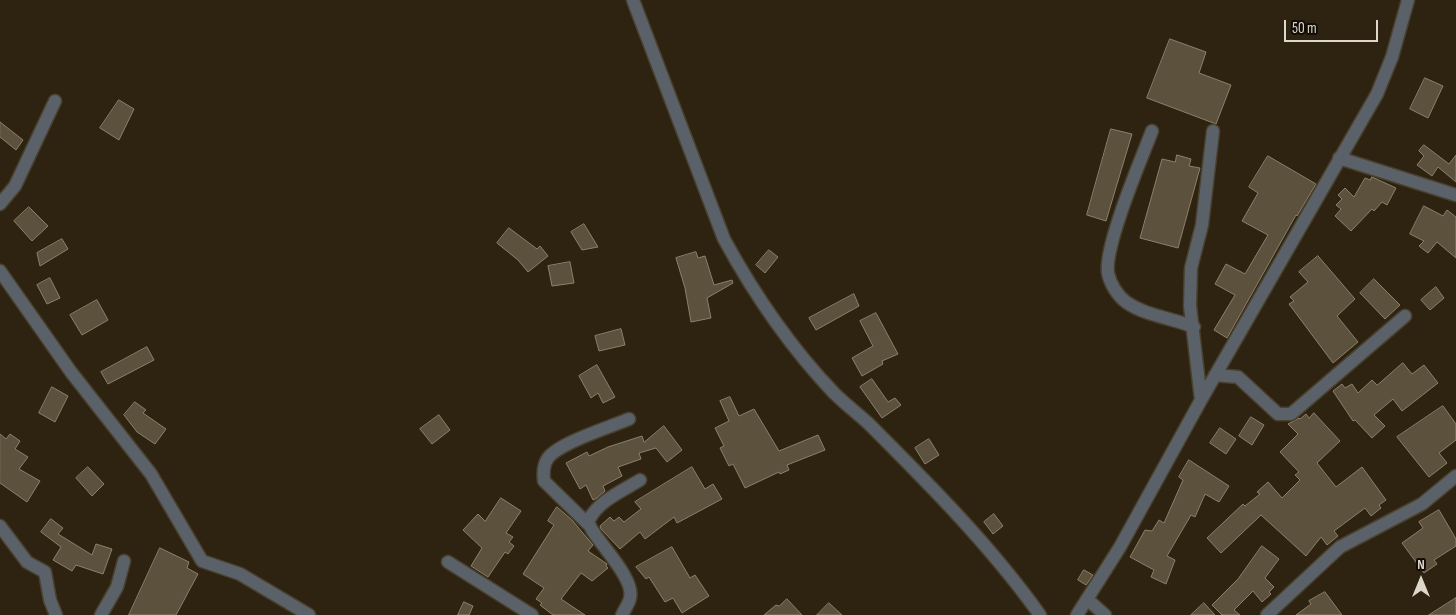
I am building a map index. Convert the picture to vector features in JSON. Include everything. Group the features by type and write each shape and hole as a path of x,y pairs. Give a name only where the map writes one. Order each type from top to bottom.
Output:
{"street":[{"path":"633,0 724,239 742,273 771,315 834,392 932,488 1012,577 1039,615"},
{"path":"1077,615 1120,547 1200,400 1377,94 1392,56 1408,0"},
{"path":"0,204 15,186 55,102"},
{"path":"1152,131 1117,227 1108,273 1114,288 1125,301 1145,313 1172,318 1194,328"},
{"path":"1200,400 1194,328 1190,306 1191,268 1202,225 1213,131"},
{"path":"1339,158 1456,195"},
{"path":"0,271 71,372 151,474 202,561 240,574 309,615"},
{"path":"1215,375 1238,377 1278,414 1291,414 1405,316"},
{"path":"622,615 630,600 630,590 610,551 591,531 588,524 544,481 543,470 547,458 562,447 629,419"},
{"path":"1267,615 1340,547 1422,504 1456,476"},
{"path":"588,524 589,519 604,503 640,480"},
{"path":"0,526 27,562 45,572 50,600 56,615"},
{"path":"101,615 117,587 124,561"},
{"path":"448,562 532,615"},
{"path":"1087,599 1105,615"}],"building":[{"path":"1170,39 1206,52 1199,73 1231,85 1216,124 1147,98"},
{"path":"1425,78 1443,86 1428,118 1410,109"},
{"path":"119,100 134,109 119,140 100,128"},
{"path":"0,122 23,140 16,150 0,137"},
{"path":"1111,129 1132,134 1106,221 1087,215"},
{"path":"1424,145 1449,164 1456,155 1456,182 1438,167 1432,176 1417,165 1424,156 1419,151"},
{"path":"1177,155 1191,159 1189,166 1200,168 1178,248 1140,238 1162,159 1175,162"},
{"path":"1268,156 1316,184 1296,215 1227,338 1214,330 1235,295 1215,284 1226,264 1245,274 1268,235 1242,221 1258,193 1249,187"},
{"path":"1372,177 1396,188 1387,205 1382,202 1374,211 1372,209 1351,231 1335,216 1341,209 1336,205 1342,199 1338,195 1345,188 1354,197 1365,178 1370,180"},
{"path":"1424,206 1443,216 1447,210 1456,217 1456,258 1437,242 1428,253 1419,246 1424,241 1410,234"},
{"path":"29,207 48,226 32,241 14,221"},
{"path":"584,224 598,247 582,250 571,232"},
{"path":"509,228 537,249 540,246 548,256 528,272 518,260 497,243"},
{"path":"62,239 68,249 40,266 37,253"},
{"path":"769,250 778,257 765,273 756,265"},
{"path":"696,252 698,258 705,256 714,285 732,280 733,283 707,298 711,318 691,322 685,288 676,258"},
{"path":"1318,256 1355,299 1337,316 1358,342 1333,363 1289,304 1294,301 1290,297 1308,282 1299,272"},
{"path":"570,262 574,283 552,286 548,266"},
{"path":"50,278 60,298 47,304 37,285"},
{"path":"1374,279 1400,305 1385,319 1360,293"},
{"path":"1436,287 1444,298 1430,310 1421,300"},
{"path":"854,294 859,306 816,330 809,318"},
{"path":"97,300 108,320 82,335 70,315"},
{"path":"876,313 898,354 882,361 883,364 862,376 852,358 873,346 860,321"},
{"path":"621,329 625,345 599,351 595,336"},
{"path":"147,347 154,360 108,384 101,372"},
{"path":"1403,363 1412,374 1424,365 1438,383 1402,411 1393,399 1374,415 1385,426 1372,438 1355,420 1353,421 1333,391 1342,384 1345,388 1352,384 1358,393 1372,380 1377,385"},
{"path":"597,365 615,397 603,403 598,393 591,398 579,376"},
{"path":"872,379 888,402 895,398 901,405 882,418 860,387"},
{"path":"52,387 68,396 55,422 39,413"},
{"path":"730,397 739,416 754,409 779,451 818,435 825,450 787,465 789,470 780,474 779,472 745,488 733,464 729,466 720,448 724,446 715,428 729,421 720,401"},
{"path":"135,402 146,410 143,413 166,429 155,444 137,432 124,415"},
{"path":"1443,406 1456,424 1456,440 1439,453 1447,463 1429,477 1397,437"},
{"path":"1314,413 1340,441 1317,463 1336,487 1362,467 1386,500 1379,505 1381,508 1371,516 1365,508 1334,531 1338,536 1327,545 1321,537 1306,556 1261,515 1221,553 1207,538 1243,504 1245,506 1260,494 1257,492 1268,482 1282,498 1300,480 1295,475 1299,472 1280,452 1298,434 1288,424 1306,414 1309,418"},
{"path":"439,415 450,430 432,444 420,429"},
{"path":"1251,417 1264,425 1252,445 1239,436"},
{"path":"664,426 682,450 667,462 656,448 639,453 641,459 618,467 622,476 603,486 605,491 597,498 593,500 586,485 580,489 566,463 587,452 589,456 608,447 642,436 644,442"},
{"path":"1220,428 1236,439 1226,454 1210,443"},
{"path":"0,434 6,439 10,434 20,441 15,449 28,457 19,469 40,481 27,502 0,483"},
{"path":"929,439 939,455 925,464 915,448"},
{"path":"1189,460 1229,486 1219,502 1205,494 1195,517 1191,515 1167,556 1175,560 1166,584 1151,577 1154,570 1130,557 1145,530 1152,531 1159,520 1164,523 1183,480 1179,477"},
{"path":"88,467 104,484 92,496 76,478"},
{"path":"692,467 705,489 713,484 722,499 677,523 674,517 645,539 640,532 620,549 601,529 600,526 610,517 614,521 619,517 624,522 641,509 635,502"},
{"path":"501,498 521,511 506,533 513,537 509,542 514,546 508,554 505,552 488,577 471,566 482,548 463,530 478,514 485,521"},
{"path":"557,507 572,520 593,545 588,551 607,564 608,568 592,581 581,573 561,599 585,615 553,615 540,605 542,603 536,599 544,588 523,574 554,525 548,521"},
{"path":"1439,510 1456,539 1456,546 1434,560 1437,564 1424,573 1402,543 1423,528 1419,522"},
{"path":"994,514 1003,526 993,534 984,522"},
{"path":"51,519 63,528 58,534 92,555 96,544 112,549 103,574 76,565 72,571 53,560 61,547 41,532"},
{"path":"1262,546 1279,559 1265,578 1274,587 1269,592 1271,594 1262,602 1253,591 1234,610 1240,615 1222,615 1212,605 1238,579"},
{"path":"672,547 690,578 695,575 709,596 682,613 673,598 665,602 649,577 646,579 636,567"},
{"path":"160,548 189,562 187,568 198,574 176,615 129,615"},
{"path":"1084,570 1093,575 1086,585 1078,580"},
{"path":"1325,592 1342,615 1296,615 1311,604 1309,601"},
{"path":"1456,598 1456,615 1429,615"},
{"path":"787,599 802,615 764,615 776,605 779,606"},
{"path":"464,602 473,606 469,615 458,615"},
{"path":"829,603 842,615 817,615"},
{"path":"1204,603 1215,615 1191,615"}]}
